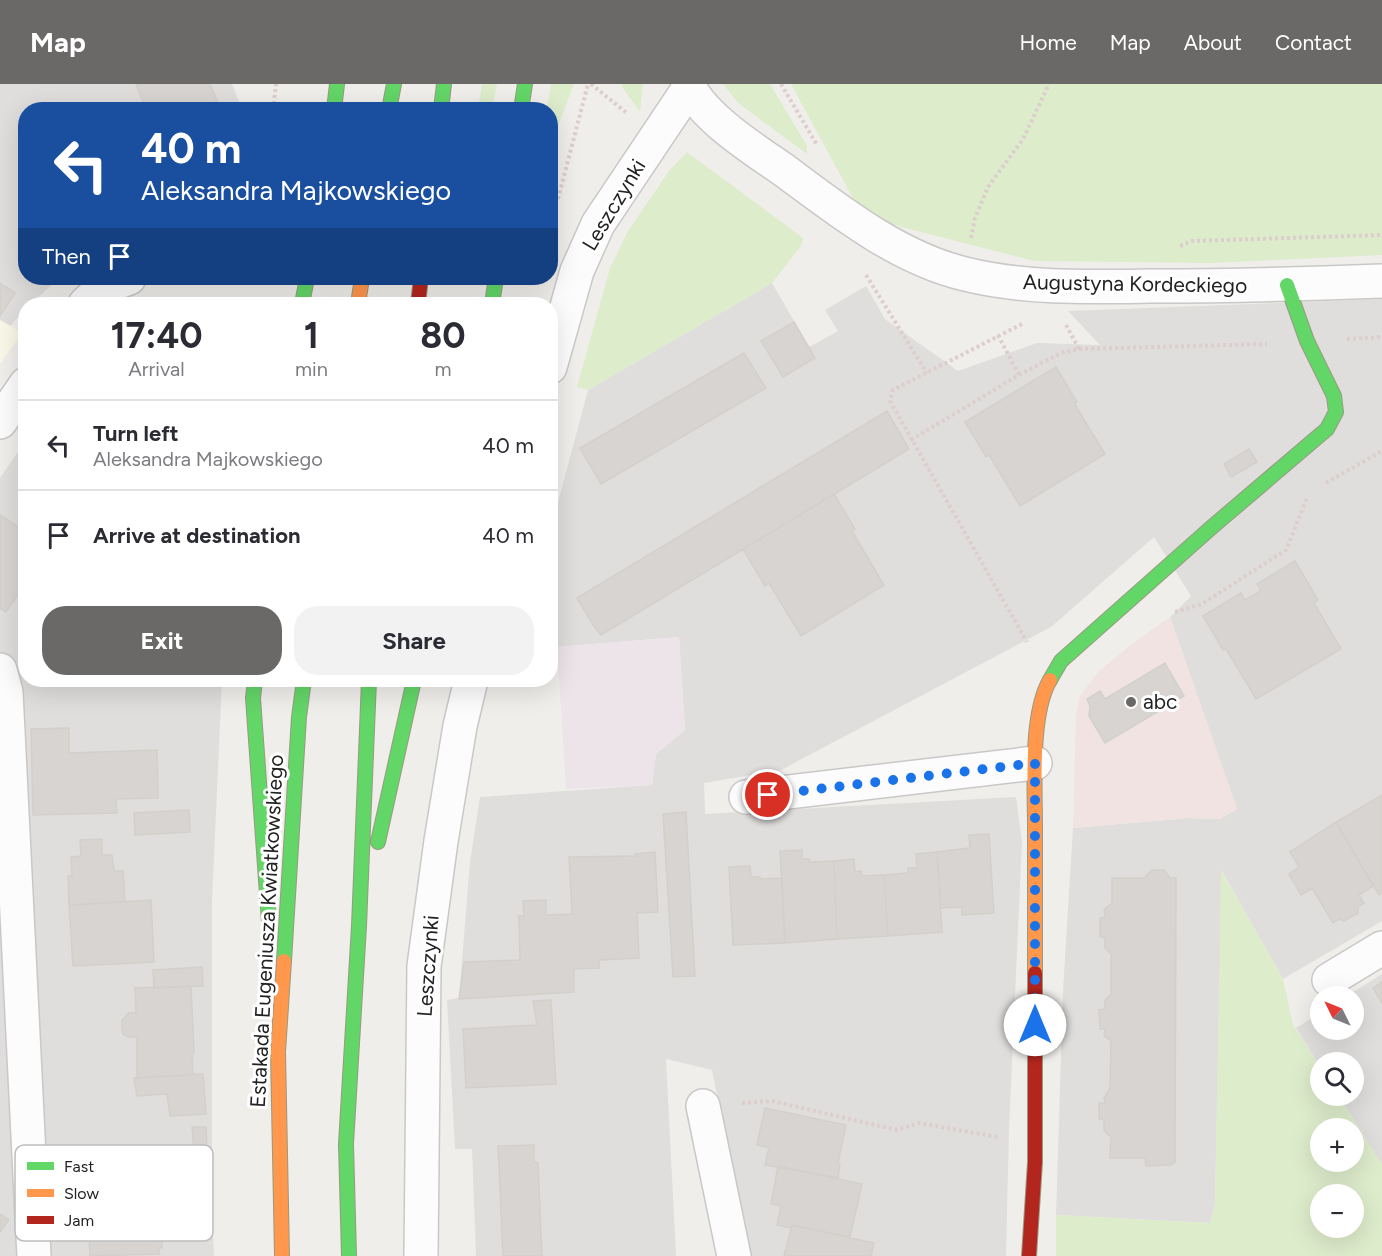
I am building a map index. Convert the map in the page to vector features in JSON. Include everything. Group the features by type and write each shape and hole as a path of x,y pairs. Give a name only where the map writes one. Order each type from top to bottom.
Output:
{"main road":[{"path":"335,102 338,84"},
{"path":"390,102 393,84"},
{"path":"442,102 444,84"},
{"path":"522,102 525,84"},
{"path":"1029,1256 1035,1144 1035,763 1037,727 1047,687 1061,661 1327,429 1336,412 1334,396 1307,341 1287,285"},
{"path":"254,687 253,698 278,1052"},
{"name":"Estakada Eugeniusza Kwiatkowskiego","path":"282,1256 278,1052 299,717 303,687"},
{"path":"349,1256 346,1144 359,926 369,687"},
{"path":"359,926 412,687"}],"street":[{"name":"Augustyna Kordeckiego","path":"688,86 708,111 730,132 877,235 918,257 964,274 1054,287 1287,285 1382,281"},
{"name":"Leszczynki","path":"558,340 578,271 598,224 688,86"},
{"path":"92,297 102,288 110,285"},
{"path":"0,422 18,396"},
{"path":"0,670 6,692 13,1069 22,1145"},
{"name":"Leszczynki","path":"421,1256 424,966 441,841 460,726 469,687"},
{"path":"746,797 1035,763"},
{"path":"1329,980 1382,948"},
{"path":"703,1106 734,1256"},
{"path":"32,1241 34,1256"}],"path":[{"path":"274,102 276,84"},
{"path":"558,199 588,84"},
{"path":"781,84 821,151"},
{"path":"964,274 975,218 988,187 1023,139 1049,84"},
{"path":"863,270 927,373"},
{"path":"1027,641 890,401 893,390 1019,324 1029,322"},
{"path":"1065,323 1079,348"},
{"path":"999,335 1019,375"},
{"path":"911,440 1019,375 1061,353 1079,348 1254,345 1307,341"},
{"path":"1320,487 1382,451"},
{"path":"1168,614 1202,604 1286,550 1309,493"},
{"path":"703,1106 772,1101 897,1130 919,1123 1035,1144"}],"shaded area":[{"path":"0,84 232,84 239,102 18,102 18,285 51,285 39,297 18,297 18,317 10,326 0,320"},
{"path":"772,283 809,347 838,331 825,310 866,286 885,319 958,371 1037,343 1100,345 1068,311 1382,299 1382,921 1283,979 1222,871 1215,1205 1210,1223 1056,1215 1063,991 1073,828 1189,818 1220,819 1237,809 1170,617 1191,596 1154,537 1051,627 781,770 704,783 705,814 1016,797 1022,841 1009,1129 1006,1256 749,1256 712,1070 666,1059 676,1256 476,1256 472,1149 455,1149 447,1000 459,998 470,862 480,797 652,785 656,754 685,730 679,637 558,647 558,503 588,390"},
{"path":"0,320 18,331 18,339 0,364"},
{"path":"18,452 18,687 222,687 212,901 212,1145 15,1145 15,1241 213,1241 213,1234 214,1256 0,1256 0,478"},
{"path":"1170,617 1237,809 1220,819 1188,818 1073,828 1076,715 1080,696 1098,672"},
{"path":"679,637 685,730 656,754 652,785 566,789 558,647"},
{"path":"1382,974 1382,1165 1364,1136 1364,1118 1352,1118 1345,1106 1364,1106 1364,1052 1311,1052 1296,1028 1310,1019 1310,1040 1364,1040 1363,986"}],"green space":[{"path":"482,84 497,84 493,102 479,102"},
{"path":"551,84 574,84 558,126 558,102 548,102"},
{"path":"622,84 643,84 640,112 622,87"},
{"path":"723,84 770,84 807,146 807,154 738,103"},
{"path":"791,84 1382,84 1382,255 1212,263 1034,261 863,217"},
{"path":"687,152 803,238 801,246 772,283 588,390 577,387 610,268 628,231 669,171"},
{"path":"1221,870 1283,979 1293,1025 1310,1052 1310,1106 1345,1106 1352,1118 1310,1118 1310,1172 1364,1172 1364,1136 1382,1165 1382,1256 1056,1256 1056,1215 1210,1223 1215,1205"}],"building":[{"path":"136,84 210,84 218,102 143,102"},
{"path":"0,283 15,293 0,316"},
{"path":"794,322 815,358 783,377 761,341"},
{"path":"744,353 766,388 601,484 580,448"},
{"path":"1056,367 1077,402 1074,403 1105,454 1020,506 989,455 986,457 965,422"},
{"path":"887,411 909,449 601,635 593,625 577,598"},
{"path":"1249,449 1257,462 1231,477 1224,464"},
{"path":"834,494 855,529 852,531 884,585 801,636 769,583 765,586 743,549"},
{"path":"0,515 18,527 18,595 6,612 0,608"},
{"path":"1295,561 1318,600 1314,603 1341,649 1256,699 1203,616 1241,593 1245,600 1261,591 1257,584"},
{"name":"abc","path":"1165,663 1184,696 1105,743 1089,716 1090,706 1087,699 1100,691 1105,699"},
{"path":"69,728 69,753 157,750 158,798 116,799 117,813 33,815 31,729"},
{"path":"1382,795 1382,893 1379,895 1336,822"},
{"path":"189,810 190,832 135,835 134,813"},
{"path":"686,812 695,976 673,977 663,814"},
{"path":"1336,822 1373,886 1359,895 1364,903 1358,907 1358,913 1344,921 1339,919 1333,923 1312,888 1301,895 1289,874 1299,867 1290,852"},
{"path":"989,834 994,913 962,915 962,907 941,908 937,852 970,848 969,835"},
{"path":"102,839 102,855 112,855 114,871 123,871 125,902 69,905 68,876 72,876 71,857 81,856 80,840"},
{"path":"802,850 802,859 809,859 810,862 834,861 837,939 785,943 780,851"},
{"path":"655,852 658,912 637,913 639,958 599,960 599,968 574,969 574,992 459,999 464,962 520,960 519,916 524,916 523,901 546,900 546,915 572,914 569,857 636,856 635,854"},
{"path":"937,852 942,932 888,936 884,875 908,873 908,868 917,868 916,854"},
{"path":"854,859 855,872 861,871 862,876 884,875 888,936 837,939 834,861"},
{"path":"750,866 751,877 782,878 785,943 733,945 729,867"},
{"path":"1152,870 1164,870 1170,878 1176,878 1175,1162 1171,1165 1146,1166 1145,1158 1110,1158 1111,1137 1104,1131 1104,1120 1099,1119 1099,1103 1105,1103 1104,1098 1110,1088 1111,1041 1104,1036 1105,1029 1100,1029 1099,1010 1105,1009 1105,1000 1111,994 1111,954 1105,948 1105,938 1100,937 1100,918 1105,917 1104,910 1112,903 1112,878 1144,878"},
{"path":"151,900 154,962 73,966 69,905"},
{"path":"202,967 203,986 154,988 153,970"},
{"path":"1382,982 1382,1003 1373,988"},
{"path":"191,986 193,1075 137,1078 137,1037 123,1034 122,1027 122,1020 129,1013 136,1013 135,988"},
{"path":"551,1000 556,1084 466,1088 463,1029 537,1025 533,1001"},
{"path":"203,1074 206,1114 170,1116 167,1094 137,1096 134,1078"},
{"path":"765,1108 846,1125 838,1163 840,1164 838,1178 765,1165 769,1148 757,1145"},
{"path":"192,1127 206,1127 207,1145 193,1145"},
{"path":"534,1145 534,1162 538,1163 542,1256 503,1256 498,1146"},
{"path":"778,1166 862,1184 850,1237 792,1225 791,1228 777,1225 781,1206 771,1204"},
{"path":"0,1214 9,1220 0,1232"},
{"path":"792,1225 874,1243 871,1256 784,1256"},
{"path":"89,1241 162,1241 159,1254 90,1256"}],"traffic: fast":[{"path":"335,102 337,84"},
{"path":"391,102 394,84"},
{"path":"442,102 444,84"},
{"path":"522,102 525,84"},
{"path":"303,297 306,285"},
{"path":"493,297 495,285"},
{"path":"1050,680 1061,661 1327,429 1336,412 1334,396 1307,341 1287,285"},
{"path":"254,687 253,698 269,922"},
{"path":"284,961 299,717 303,687"},
{"path":"349,1256 346,1144 359,926 369,687"},
{"path":"378,842 412,687"}],"traffic: slow":[{"path":"359,297 361,285"},
{"path":"1035,973 1034,772 1036,731 1039,712 1050,680"},
{"path":"282,1256 278,1052 284,961"}],"traffic: jam":[{"path":"419,297 420,285"},
{"path":"1029,1256 1035,1162 1035,973"}],"place":[{"name":"abc","path":"1131,702"}],"route":[{"path":"768,795 1035,763 1035,1025"}]}
